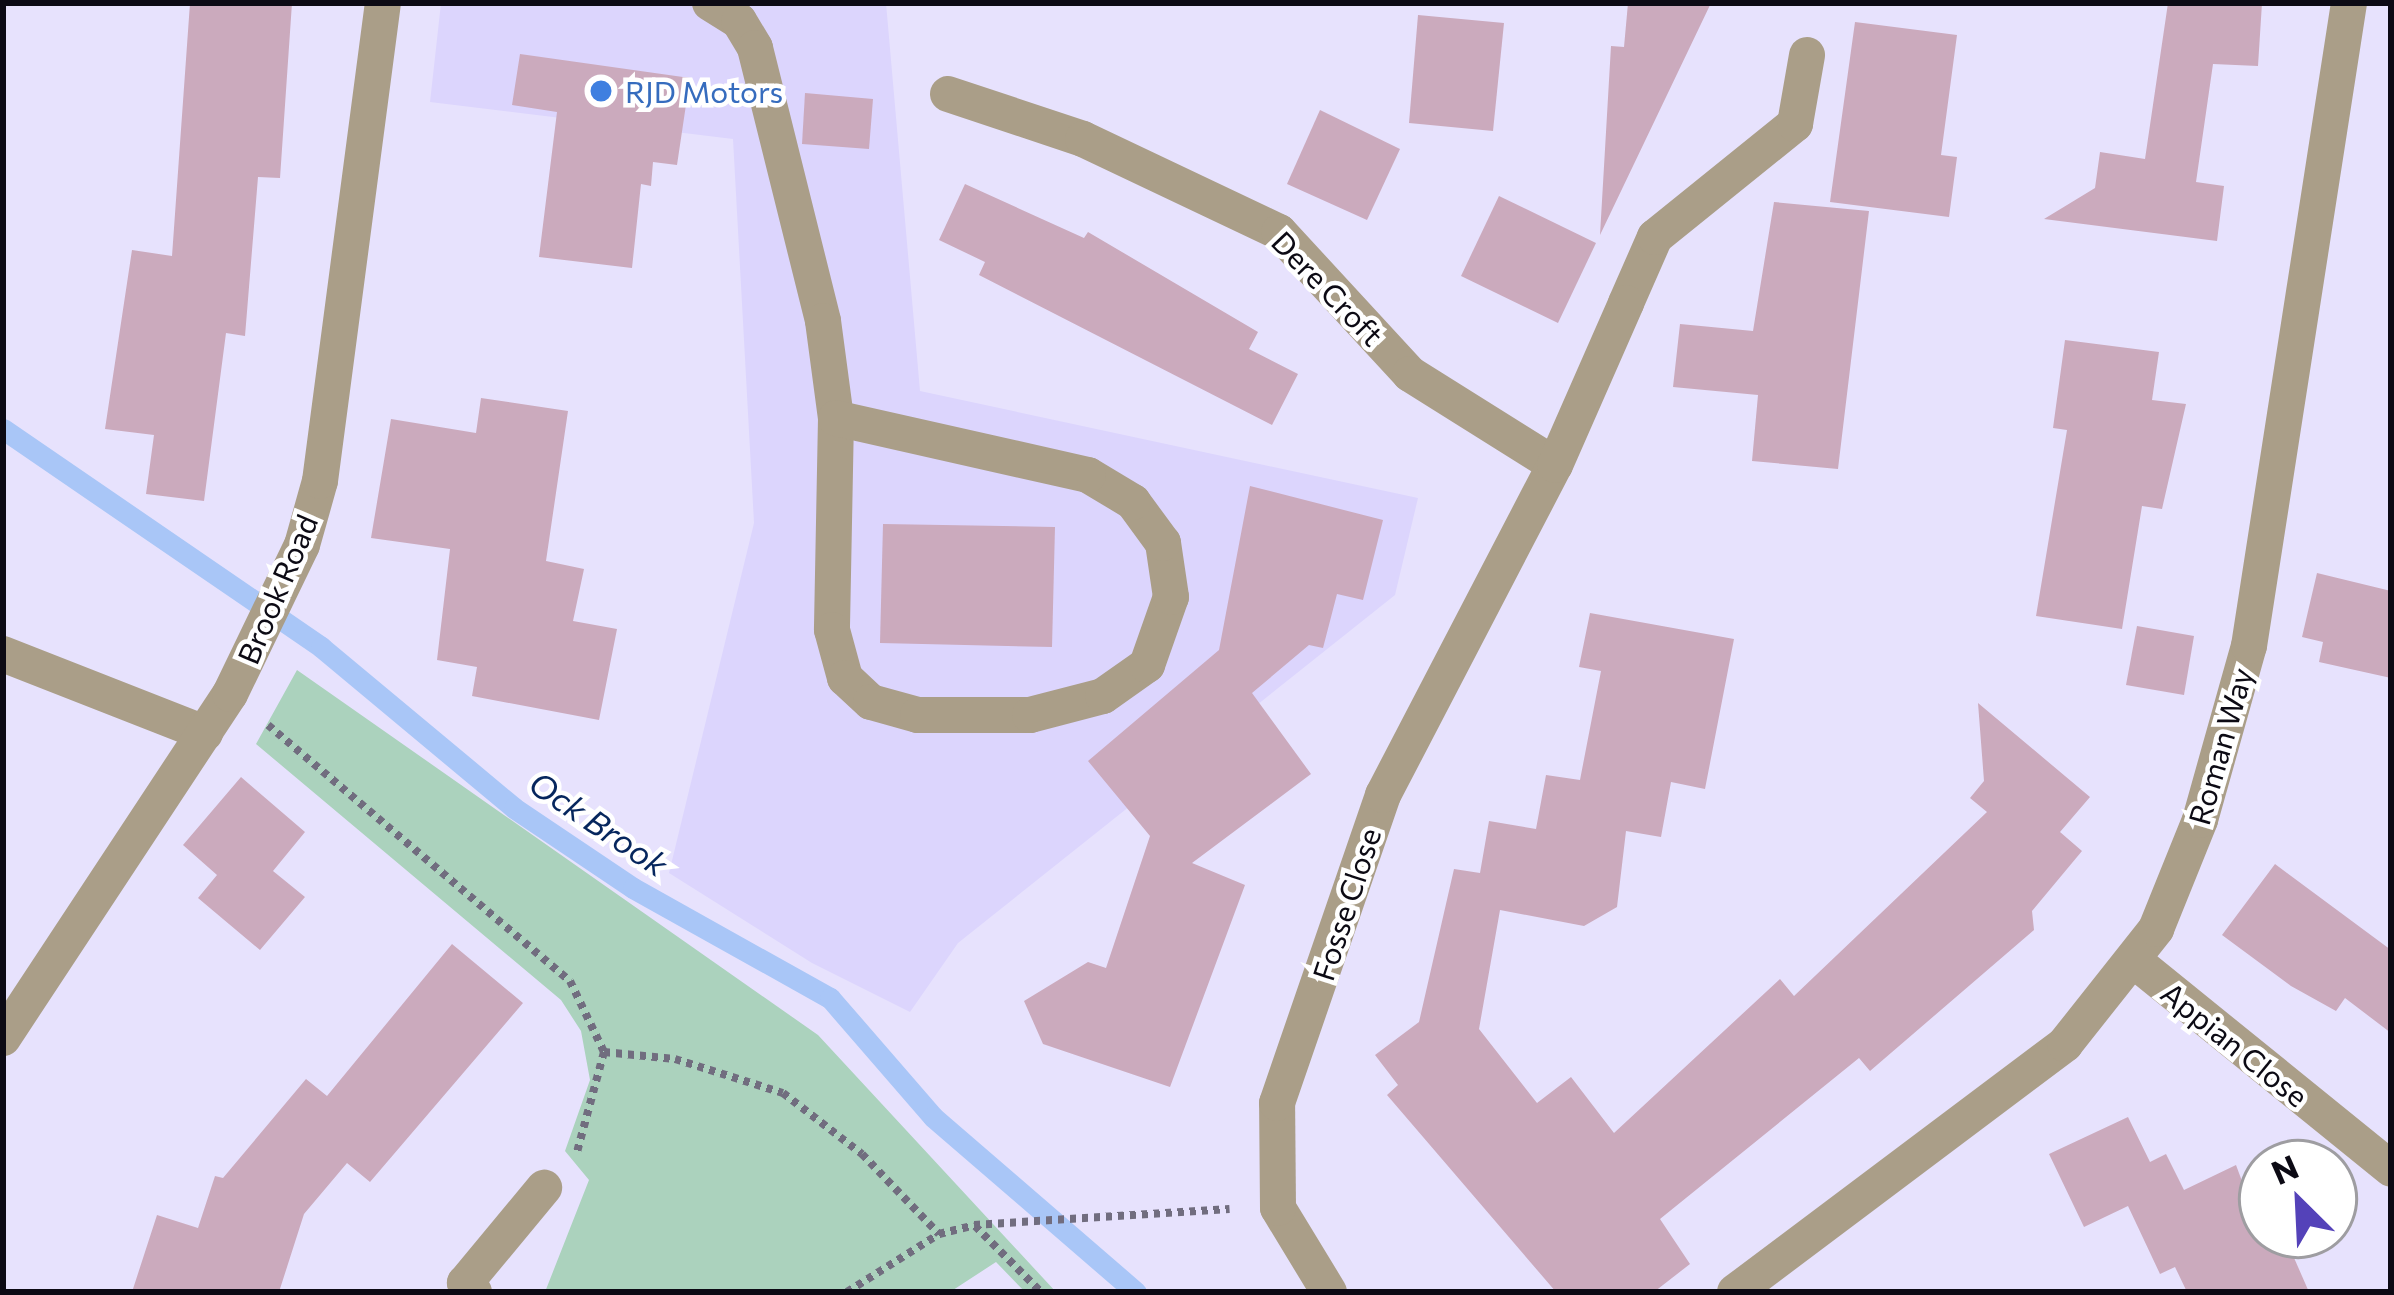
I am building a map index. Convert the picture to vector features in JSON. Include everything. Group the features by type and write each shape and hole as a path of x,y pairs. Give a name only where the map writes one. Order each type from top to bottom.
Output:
{"street":[{"name":"Brook Road","path":"3,1038 205,733 291,572 320,481 383,3"},
{"path":"710,3 739,21 755,48 794,192 836,418 832,630 844,678 872,702 917,715 1030,715 1102,696 1147,665 1171,597 1163,543 1133,502 1088,475 836,418"},
{"name":"Roman Way","path":"1735,1292 1985,1110 2065,1044 2137,963 2200,820 2235,709 2349,3"},
{"path":"1555,465 1655,237 1795,124 1807,55"},
{"name":"Dere Croft","path":"948,94 1083,139 1279,232 1410,374 1555,465"},
{"name":"Fosse Close","path":"1278,1208 1277,1102 1334,957 1365,839 1555,465"},
{"path":"3,653 205,733"},
{"name":"Appian Close","path":"2137,963 2391,1169"},
{"path":"474,1292 465,1283 544,1188"},
{"path":"1278,1208 1328,1292"}],"path":[{"path":"236,682 570,981 604,1052 571,1168 544,1188"},
{"path":"604,1052 674,1059 783,1093 862,1154 939,1234"},
{"path":"847,1292 939,1234 974,1225 1119,1213 1278,1208"},
{"path":"974,1225 1041,1292"}],"shaded area":[{"path":"441,3 886,3 920,391 1418,498 1395,595 958,943 910,1012 812,963 669,873 754,523 733,139 430,102"}],"green space":[{"path":"297,670 818,1035 1056,1292 1025,1292 996,1262 950,1292 545,1292 589,1180 565,1151 590,1080 581,1031 561,1000 256,744"}],"building":[{"path":"190,3 292,3 280,178 258,177 245,336 226,333 204,501 146,494 154,435 105,429 132,250 172,256"},
{"path":"1628,3 1711,3 1600,235 1611,46 1624,47"},
{"path":"2168,3 2262,3 2258,66 2213,64 2196,182 2224,186 2217,241 2044,219 2095,188 2100,152 2145,159"},
{"path":"1418,15 1504,23 1493,131 1409,123"},
{"path":"1855,22 1957,35 1941,155 1957,157 1949,217 1830,202"},
{"path":"520,54 690,78 677,165 653,162 651,186 641,184 632,268 539,257 557,112 512,105"},
{"path":"805,93 873,99 869,149 802,144"},
{"path":"1320,110 1400,149 1367,220 1287,184"},
{"path":"965,184 1084,238 1088,232 1258,332 1249,349 1298,374 1272,425 979,275 985,262 939,240"},
{"path":"1499,196 1596,243 1558,323 1461,276"},
{"path":"1774,202 1869,211 1838,469 1752,461 1758,395 1673,387 1680,324 1753,331"},
{"path":"2065,340 2159,352 2152,400 2186,404 2162,509 2142,506 2122,629 2036,616 2067,430 2053,428"},
{"path":"481,398 568,411 546,561 584,569 573,621 617,629 599,720 472,696 477,667 437,660 450,549 371,538 391,419 476,433"},
{"path":"1250,486 1383,520 1363,600 1337,594 1323,648 1309,645 1252,693 1311,774 1192,863 1245,885 1170,1087 1043,1044 1024,1001 1088,962 1106,968 1150,836 1088,761 1219,650"},
{"path":"883,524 1055,527 1052,647 880,643"},
{"path":"2317,573 2391,591 2391,678 2319,662 2323,642 2302,637"},
{"path":"1590,613 1734,639 1705,789 1671,782 1661,837 1626,831 1617,907 1584,926 1500,910 1479,1029 1537,1103 1571,1077 1614,1133 1780,979 1794,996 1987,812 1970,798 1984,781 1978,703 2090,797 2060,832 2082,851 2032,911 2034,930 1870,1071 1859,1058 1660,1219 1690,1264 1654,1292 1556,1292 1387,1095 1398,1085 1375,1055 1419,1022 1454,869 1480,873 1489,821 1536,829 1546,775 1580,780 1601,671 1579,667"},
{"path":"2137,626 2194,636 2184,695 2126,685"},
{"path":"241,777 305,832 273,871 305,897 260,950 198,898 217,875 183,845"},
{"path":"2275,864 2391,950 2391,1033 2345,998 2336,1011 2291,986 2222,935"},
{"path":"452,944 523,1003 370,1182 347,1163 304,1214 279,1292 132,1292 157,1215 198,1228 215,1176 223,1178 306,1079 327,1096"},
{"path":"2128,1117 2150,1162 2166,1154 2184,1190 2236,1165 2238,1259 2295,1259 2309,1292 2187,1292 2175,1267 2160,1274 2128,1206 2084,1227 2049,1154"}],"waterway":[{"name":"Ock Brook","path":"3,429 321,647 514,808 633,888 830,998 933,1117 1136,1292"}],"place":[{"name":"RJD Motors","path":"601,91"}]}
